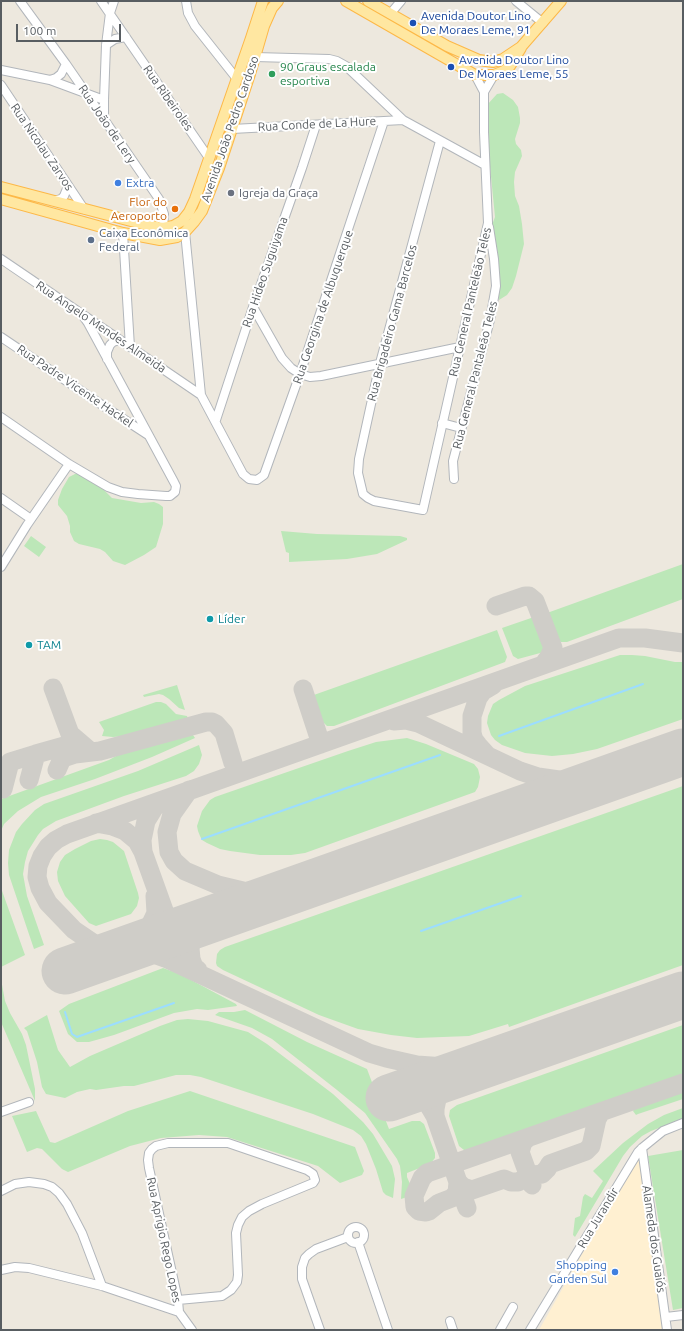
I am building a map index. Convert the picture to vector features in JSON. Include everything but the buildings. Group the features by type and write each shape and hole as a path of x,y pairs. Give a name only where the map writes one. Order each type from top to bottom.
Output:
{"main road":[{"name":"Avenida João Pedro Cardoso","path":"163,228 173,226 182,221 189,212 195,200 263,1"},
{"name":"Avenida João Pedro Cardoso","path":"1,200 123,233 160,240 178,237 185,232 202,211 219,168 264,26 272,8 278,1"},
{"path":"346,1 475,74 494,75 504,71 510,66 521,47 561,1"},
{"path":"368,1 469,57 483,61 499,61 521,47"},
{"path":"475,74 477,66 483,61"},
{"path":"494,75 499,68 499,61"},
{"path":"1,187 150,226 163,228"}],"street":[{"name":"Rua João de Lery","path":"20,1 66,64 159,199 164,214 163,228"},
{"name":"Rua Ribeiroles","path":"101,1 209,158"},
{"path":"104,121 106,45 110,13 114,1"},
{"path":"186,1 188,13 196,26 237,79"},
{"path":"390,14 401,1"},
{"path":"516,1 543,23"},
{"path":"106,45 115,39 126,38"},
{"path":"255,57 329,58 337,61 346,66 403,120 485,165"},
{"path":"50,80 61,74 66,64"},
{"path":"1,70 50,80 104,100"},
{"name":"Rua General Panteleão Teles","path":"423,510 488,223 485,165 484,92 475,74"},
{"path":"484,92 494,75"},
{"name":"Rua Nicolau Zarvos","path":"1,85 84,209"},
{"name":"Rua Conde de La Hure","path":"232,129 403,120"},
{"name":"Rua Georgina de Albuquerque","path":"216,420 243,474 249,479 257,480 264,474 300,374 384,121"},
{"name":"Rua Hideo Suguiyama","path":"216,420 253,307 316,125"},
{"name":"Rua Brigadeiro Gama Barcelos","path":"423,510 374,501 363,494 358,473 358,459 380,363 440,141"},
{"path":"53,201 61,199 64,196 68,186"},
{"name":"Rua General Pantaleão Teles","path":"454,479 453,461 490,320 496,286 494,259 488,223"},
{"path":"185,232 201,395 216,420"},
{"path":"123,233 130,347"},
{"name":"Rua Angelo Mendes Almeida","path":"1,259 201,395"},
{"path":"253,307 282,358 290,368 300,374 310,377 460,347"},
{"path":"1,417 69,464 108,486 122,492 170,496 175,492 176,489 174,482 83,316"},
{"path":"97,342 99,335 106,331"},
{"name":"Rua Padre Vicente Hackel","path":"1,336 149,435"},
{"path":"106,359 110,345 113,342 120,340"},
{"path":"442,423 461,428"},
{"path":"1,567 31,519 69,464"},
{"path":"1,498 31,519"},
{"path":"1,1112 29,1102"},
{"name":"Rua Jurandir","path":"530,1330 633,1159 642,1148 663,1131 683,1123"},
{"name":"Rua Aprigio Rego Lopes","path":"178,1300 222,1296 231,1290 237,1282 238,1276 236,1233 238,1224 242,1217 262,1204 313,1183 315,1178 313,1174 307,1170 222,1142 168,1143 156,1146 152,1149 149,1153 149,1168 178,1300 179,1312"},
{"name":"Alameda dos Guaiós","path":"642,1148 667,1330"},
{"path":"1,1191 15,1184 29,1182 44,1184 52,1187 59,1193 68,1204 82,1233 102,1286"},
{"path":"355,1226 363,1231 364,1234 363,1238 358,1242 351,1242 348,1237 348,1232 355,1226"},
{"path":"320,1330 302,1279 302,1267 305,1258 309,1254 348,1237"},
{"path":"358,1242 388,1330"},
{"path":"1,1270 15,1267 29,1268 102,1286 179,1312 192,1330"},
{"path":"500,1330 513,1307"},
{"path":"666,1318 683,1315"},
{"path":"450,1321 453,1330"}],"shaded area":[{"name":"Shopping Garden Sul","path":"638,1155 653,1233 665,1330 539,1330"}],"green space":[{"path":"503,93 513,100 518,107 520,118 515,139 516,144 521,150 522,156 515,172 514,182 515,196 519,206 524,244 512,288 507,295 499,300 498,274 492,225 495,217 488,146 487,105 497,94"},
{"path":"75,474 81,474 104,480 105,482 103,489 112,498 141,503 154,502 163,507 163,524 156,547 125,565 113,561 100,549 79,544 74,541 70,532 67,516 58,505 58,500 69,477"},
{"path":"281,531 317,534 400,536 407,538 407,540 377,554 347,559 289,562 289,553 286,552"},
{"path":"31,536 46,547 39,557 24,546"},
{"path":"683,564 683,599 567,642 561,642 556,639 547,613"},
{"path":"534,617 546,647 544,652 518,659 513,656 502,628"},
{"path":"497,630 507,657 505,662 334,726 327,726 320,719 311,696"},
{"path":"620,655 645,656 675,662 683,662 683,719 597,749 573,754 552,756 525,753 502,745 491,735 487,723 488,716 493,704 499,700 525,686"},
{"path":"177,685 185,710 179,708 163,695 159,694 144,697 143,695"},
{"path":"156,702 166,704 176,714 187,716 188,719 128,736 102,736 104,730 99,722"},
{"path":"193,735 195,738 152,757 95,779 41,797 18,811 4,824 1,831 1,799 109,760 130,748 167,738"},
{"path":"407,738 426,744 474,764 478,769 480,777 478,787 475,792 305,853 291,855 260,855 230,851 220,849 207,843 202,840 200,836 197,826 202,811 210,800 215,797 376,742"},
{"path":"199,745 202,755 199,764 194,771 186,776 124,796 56,821 43,829 38,835 28,851 23,874 27,896 44,945 34,949 9,875 9,850 16,832 22,824 35,810 44,804 138,771"},
{"path":"683,786 683,965 509,1027 508,1024 469,1036 417,1038 358,1029 319,1015 217,966 217,954 225,947"},
{"path":"100,839 113,842 124,851 139,898 137,906 131,914 96,926 89,923 65,896 58,881 57,872 60,862 65,855 91,841"},
{"path":"1,888 25,955 1,967"},
{"path":"163,968 180,974 236,1004 237,1006 208,1010 197,1009 174,1013 114,1035 89,1042 77,1042 68,1034 59,1011 69,1004"},
{"path":"1,979 5,1001 26,1045 35,1089 35,1101 1,1022"},
{"path":"245,1010 307,1042 367,1069 376,1093 368,1097 375,1114 382,1111 389,1129 412,1121 420,1121 424,1124 435,1153 435,1158 430,1164 407,1173 410,1184 407,1197 401,1199 402,1182 400,1166 397,1159 365,1113 272,1039 252,1028 215,1015 219,1012"},
{"path":"47,1015 58,1050 70,1067 90,1056 177,1020 188,1019 208,1021 248,1032 267,1044 333,1094 363,1122 373,1134 392,1166 395,1179 393,1198 383,1192 366,1144 361,1136 353,1130 313,1114 201,1077 176,1075 134,1086 96,1090 90,1089 77,1092 65,1098 46,1094 42,1087 37,1062 27,1031 24,1028"},
{"path":"683,1025 683,1077 471,1151 464,1150 459,1146 449,1116 450,1110 457,1105"},
{"path":"683,1089 683,1099 636,1115 633,1111 636,1106"},
{"path":"190,1091 355,1147 364,1171 362,1175 340,1183 318,1166 227,1137 199,1135 161,1138 130,1146 68,1172 62,1169 42,1149 37,1148 27,1152 12,1116 36,1111 50,1142 55,1143 128,1111"},
{"path":"683,1108 683,1119 651,1131 642,1136 630,1147 623,1156 575,1237 573,1235 575,1218 580,1216 583,1197 585,1194 592,1198 603,1181 593,1171 623,1143 648,1124 664,1115"},
{"path":"683,1150 683,1308 673,1310 648,1156"}],"waterway":[{"path":"499,736 643,684"},
{"path":"202,839 440,755"},
{"path":"421,931 521,896"},
{"path":"65,1012 72,1034 77,1037 174,1003"}],"taxiway":[{"path":"496,606 525,596 529,596 535,601 553,648 543,665"},
{"path":"528,1049 475,1065 445,1067 417,1065 369,1053 165,958 154,954 112,954 105,951 74,930 48,903 40,888 37,877 38,866 48,847 56,840 67,834 619,638 645,638 683,643"},
{"path":"487,755 474,740 472,733 472,716 478,698 483,691 493,685"},
{"path":"29,780 36,754 68,745 91,752 70,734 53,688"},
{"path":"303,689 321,744"},
{"path":"394,721 406,720 418,723 520,771 538,777 559,780 597,782"},
{"path":"57,770 63,758 75,754 100,751 206,722 216,724 224,733 233,763"},
{"path":"3,789 10,762 36,754"},
{"path":"189,790 172,814 167,832 169,852 174,861 185,871 218,885 243,891 258,892 303,886"},
{"path":"96,823 112,826 125,831 137,841 143,852 142,840 146,821 154,808 163,800"},
{"path":"143,852 180,955 185,963 193,970"},
{"path":"131,943 146,934 156,913 155,896"},
{"path":"198,970 194,967 191,959 190,948 192,940 196,932 212,919"},
{"path":"417,1089 435,1116 438,1094 443,1086 459,1074"},
{"path":"458,1182 457,1193 452,1198 439,1203 426,1212 419,1211 415,1207 414,1196 422,1178 427,1173 683,1083"},
{"path":"458,1182 463,1187 472,1190 504,1179 511,1182 518,1182 524,1179 528,1173 535,1175 542,1174 550,1164 586,1151 591,1146 597,1119 601,1112"},
{"path":"435,1116 467,1208"},
{"path":"529,1137 523,1142 520,1152 532,1185"}],"runway":[{"path":"65,971 683,752"},
{"path":"389,1098 683,995"}],"place":[{"name":"Avenida Doutor Lino De Moraes Leme, 91","path":"413,23"},
{"name":"Avenida Doutor Lino De Moraes Leme, 55","path":"451,67"},
{"name":"90 Graus escalada esportiva","path":"272,74"},
{"name":"Extra","path":"118,183"},
{"name":"Igreja da Graça","path":"231,193"},
{"name":"Flor do Aeroporto","path":"175,209"},
{"name":"Caixa Econômica Federal","path":"91,240"},
{"name":"Líder","path":"210,619"},
{"name":"TAM","path":"29,645"},
{"name":"Shopping Garden Sul","path":"615,1272"}]}
